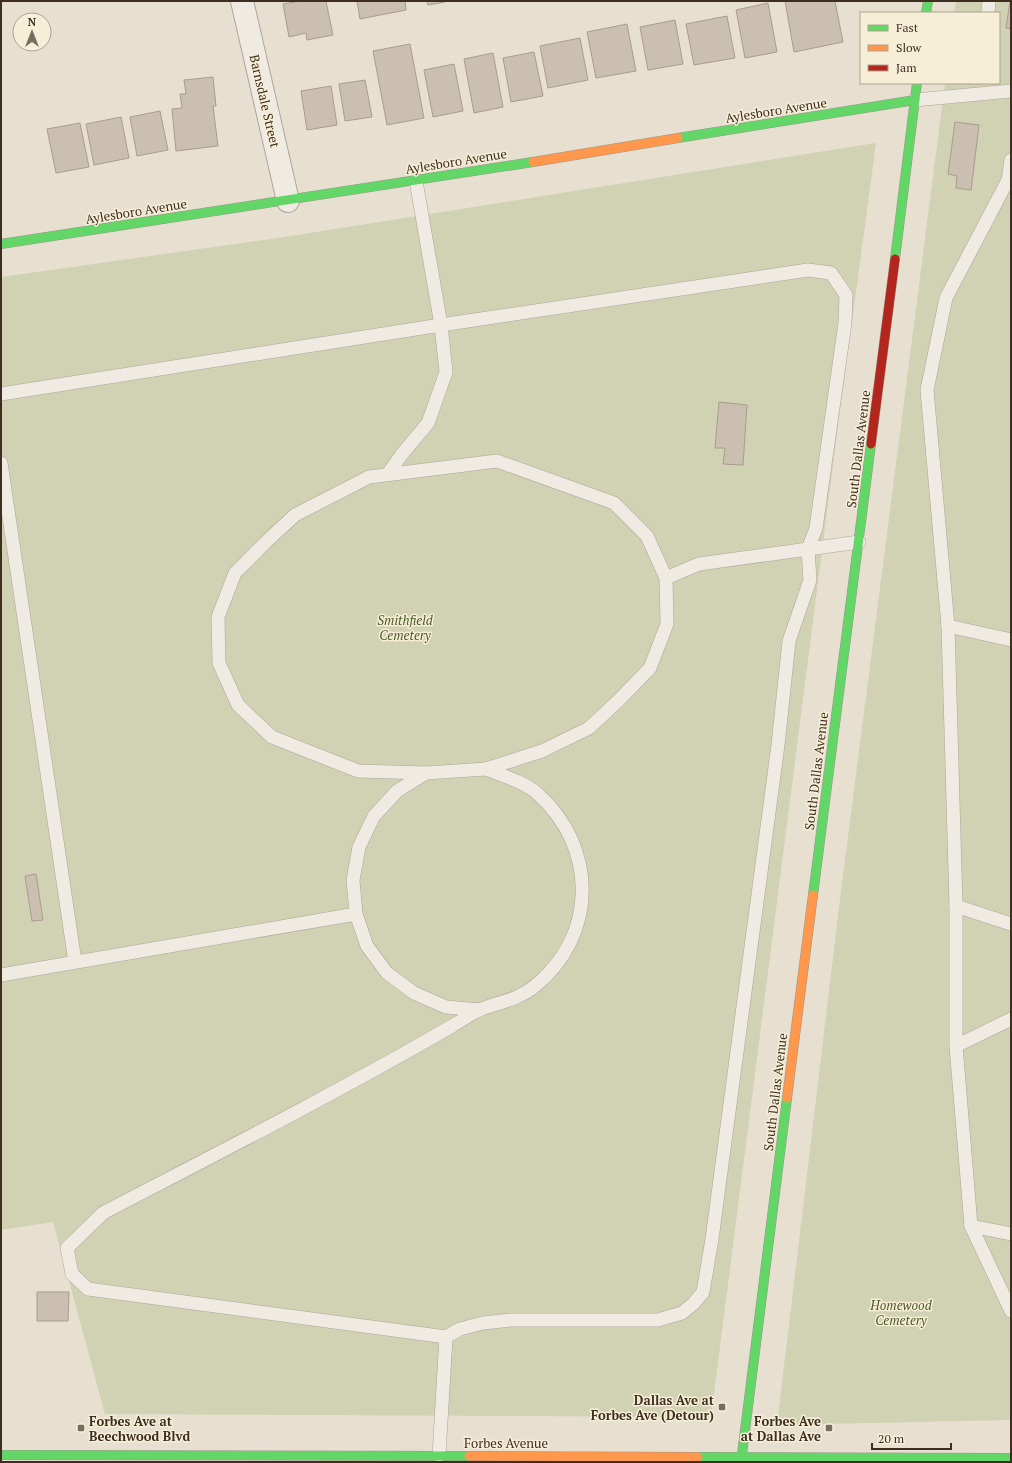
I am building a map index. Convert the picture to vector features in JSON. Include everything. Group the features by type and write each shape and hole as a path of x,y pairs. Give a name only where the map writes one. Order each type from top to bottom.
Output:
{"street":[{"name":"Barnsdale Street","path":"242,1 288,201"},
{"path":"926,12 928,1"},
{"name":"South Dallas Avenue","path":"742,1459 917,84"},
{"name":"Aylesboro Avenue","path":"1,244 416,181 915,100"},
{"name":"Forbes Avenue","path":"1,1455 439,1456 742,1459 1011,1458"}],"lane":[{"path":"988,12 989,1"},
{"path":"915,100 978,89 1011,91"},
{"path":"1011,160 1008,180 946,298 927,390 948,626 956,906 956,1046 971,1226 1011,1311"},
{"path":"388,474 402,454 428,423 446,372 441,325 416,181"},
{"path":"1,394 441,325 808,270 831,273 846,295 845,324 816,528 808,549 810,580 789,641 777,753 712,1239 703,1292 693,1304 682,1313 658,1320 511,1320 483,1323 460,1329 446,1337 88,1289 72,1274 67,1248 103,1214 387,1064 480,1010 511,1000 535,986 555,967 570,944 579,918 583,890 580,863 571,836 556,813 537,793 513,779 486,769"},
{"path":"497,461 614,503 647,536 666,578 667,624 650,668 590,728 542,751 486,769 426,773 358,771 272,737 238,705 219,663 218,617 235,573 295,515 369,477 497,461"},
{"path":"1,463 75,962"},
{"path":"666,578 699,564 859,542"},
{"path":"948,626 1011,640"},
{"path":"426,773 397,791 374,816 359,847 354,873 353,880 356,914 367,946 388,973 414,993 446,1007 480,1010"},
{"path":"956,906 1011,924"},
{"path":"1,975 356,914"},
{"path":"956,1046 1011,1019"},
{"path":"971,1226 1011,1234"},
{"path":"439,1456 446,1337"}],"green space":[{"name":"Homewood Cemetery","path":"956,1 1011,1 1011,1420 777,1425 840,899 945,84 1000,84 1000,12 954,12"},
{"name":"Smithfield Cemetery","path":"876,143 837,434 711,1417 105,1414 53,1222 1,1230 1,277 278,238"}],"building":[{"path":"300,1 326,1 333,35 307,40 306,33 289,37 283,4"},
{"path":"357,1 405,1 406,10 360,19"},
{"path":"427,1 445,1 445,2 428,5"},
{"path":"785,1 835,1 843,42 794,52"},
{"path":"1011,1 1011,29 1006,28"},
{"path":"768,3 777,52 745,58 736,10"},
{"path":"727,16 735,58 694,65 686,24"},
{"path":"675,20 683,64 648,70 640,27"},
{"path":"627,24 636,71 596,78 587,32"},
{"path":"580,38 588,80 548,88 540,46"},
{"path":"410,44 424,118 387,125 373,51"},
{"path":"534,52 543,96 511,102 503,58"},
{"path":"493,53 503,107 474,113 464,59"},
{"path":"454,64 463,111 433,117 424,70"},
{"path":"213,77 216,106 213,106 218,146 176,151 172,109 182,108 180,94 186,94 184,80"},
{"path":"365,80 372,117 345,121 339,84"},
{"path":"331,86 337,125 307,130 301,91"},
{"path":"160,111 168,150 137,156 130,117"},
{"path":"121,117 129,158 94,165 86,124"},
{"path":"955,122 979,125 971,190 956,188 957,176 948,174"},
{"path":"80,123 89,167 56,173 47,129"},
{"path":"719,402 747,405 743,465 723,464 725,448 715,448"},
{"path":"36,874 43,920 32,921 25,876"},
{"path":"37,1292 69,1292 68,1321 37,1321"}],"traffic: fast":[{"path":"926,12 928,1"},
{"path":"895,259 917,84"},
{"path":"678,138 915,100"},
{"path":"1,244 533,162"},
{"path":"813,895 871,444"},
{"path":"741,1462 787,1098"},
{"path":"1,1455 469,1456"},
{"path":"698,1457 1011,1458"}],"traffic: slow":[{"path":"533,162 678,138"},
{"path":"787,1098 813,895"},
{"path":"469,1456 698,1457"}],"traffic: jam":[{"path":"871,444 895,259"}],"place":[{"name":"Dallas Ave at Forbes Ave (Detour)","path":"722,1407"},
{"name":"Forbes Ave at Beechwood Blvd","path":"81,1428"},
{"name":"Forbes Ave at Dallas Ave","path":"829,1428"}]}
